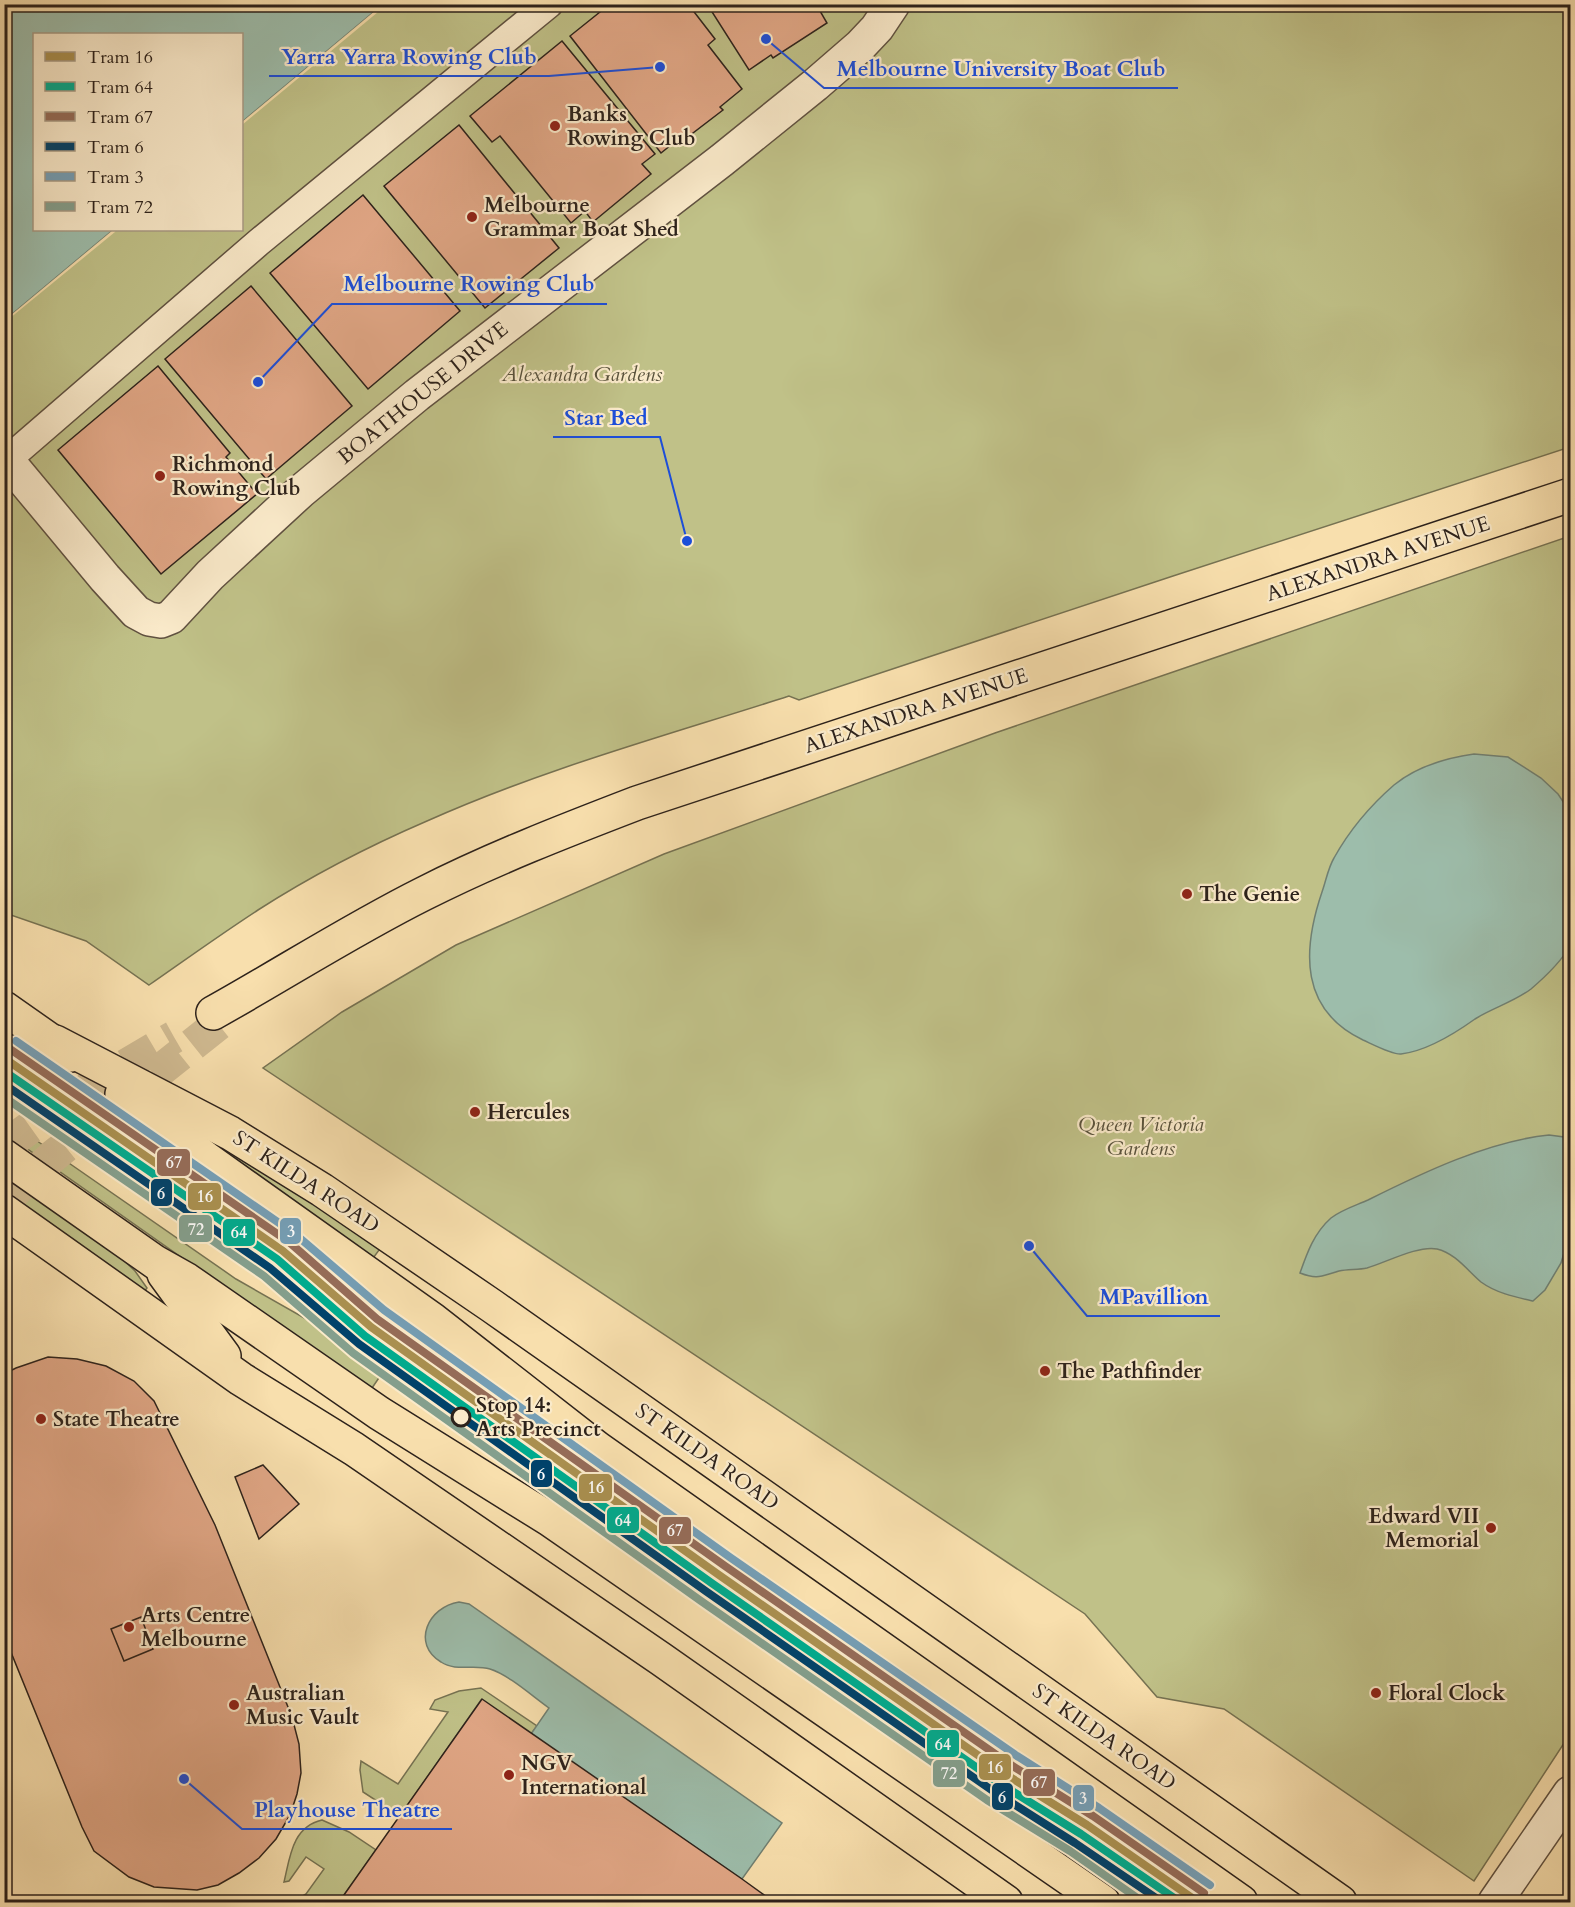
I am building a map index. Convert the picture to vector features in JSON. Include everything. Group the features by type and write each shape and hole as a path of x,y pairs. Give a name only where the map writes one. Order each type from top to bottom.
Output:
{"main road":[{"name":"ALEXANDRA AVENUE","path":"218,1017 281,975 354,931 476,868 637,803 1570,495"},
{"name":"ST KILDA ROAD","path":"4,1008 55,1042 208,1161 433,1320 597,1448 1241,1902"},
{"name":"ST KILDA ROAD","path":"55,1042 230,1133 322,1190 475,1294 1340,1902"},
{"path":"4,1156 155,1262 188,1280 379,1413 549,1519 1103,1902"},
{"path":"4,1211 241,1379 374,1462 677,1670 1006,1902"},
{"path":"155,1262 241,1379"}],"street":[{"path":"7,460 259,242 549,4"},
{"name":"BOATHOUSE DRIVE","path":"7,460 136,612 161,621 171,617 210,575 309,484 417,395 722,160 830,73 861,46 877,28 893,4"},
{"path":"1495,1902 1570,1793"}],"green space":[{"name":"Alexandra Gardens","path":"382,5 1570,5 1570,447 799,700 789,696 515,785 405,831 319,873 258,910 149,985 86,941 5,913 5,320 112,231 243,231 243,121"},
{"name":"Queen Victoria Gardens","path":"1570,536 1570,1734 1474,1881 1224,1709 1157,1697 1085,1614 263,1068 342,1012 456,945 664,854 995,733"},
{"path":"5,1029 290,1228 449,1343 444,1350 434,1344 425,1355 366,1312 281,1239 5,1045"},
{"path":"4,1118 236,1279 343,1340 385,1369 372,1388 368,1389 5,1133"},
{"path":"216,1136 382,1246 371,1261 209,1146"},
{"path":"4,1176 118,1255 135,1271 147,1288 144,1292 5,1195"},
{"path":"481,1688 537,1726 531,1734 481,1700 400,1816 363,1792 361,1761 398,1784 448,1712 430,1709 435,1700 459,1691"},
{"path":"322,1820 349,1832 376,1850 339,1902 293,1902 306,1894 324,1869 306,1857 289,1881 284,1882 294,1844 304,1829"}],"shaded area":[{"path":"5,5 382,5 243,121 243,33 33,33 33,231 112,231 5,320"},
{"path":"1474,754 1508,757 1541,778 1558,794 1570,812 1570,946 1552,969 1524,994 1482,1015 1430,1046 1401,1054 1393,1053 1363,1040 1342,1027 1327,1013 1317,996 1311,977 1310,957 1315,914 1334,858 1354,828 1377,801 1394,785 1422,768"},
{"path":"1549,1135 1564,1137 1570,1143 1570,1233 1561,1263 1545,1290 1533,1301 1487,1286 1455,1258 1444,1251 1429,1248 1367,1268 1342,1270 1320,1277 1300,1273 1316,1237 1325,1224 1339,1213 1411,1179 1480,1151 1526,1138"},
{"path":"459,1602 469,1604 782,1823 742,1879 531,1734 549,1708 520,1686 490,1669 453,1667 441,1662 432,1654 425,1636 427,1627 439,1611"}],"pier":[{"path":"385,4 243,124 243,121"},
{"path":"112,231 116,231 4,323"}],"building":[{"path":"610,4 688,4 715,39 708,45 742,89 720,107 723,110 689,136 686,133 661,153 570,36"},
{"path":"707,4 816,4 827,23 773,58 771,55 749,70"},
{"name":"Banks Rowing Club","path":"562,41 655,154 642,164 651,174 593,222 585,211 571,223 500,136 492,142 470,116"},
{"name":"Melbourne Grammar Boat Shed","path":"459,125 559,248 485,308 384,186"},
{"path":"363,195 460,311 368,389 270,273"},
{"path":"251,286 352,406 266,479 165,359"},
{"name":"Richmond Rowing Club","path":"158,366 230,453 226,457 257,494 161,574 58,450"},
{"path":"48,1357 77,1359 106,1366 134,1381 154,1401 215,1525 292,1717 299,1744 301,1773 290,1815 276,1839 259,1858 218,1885 197,1890 154,1887 129,1877 94,1851 82,1827 4,1635 4,1374"},
{"path":"263,1465 299,1504 259,1539 235,1477"},
{"path":"141,1617 153,1649 124,1661 111,1629"},
{"name":"NGV International","path":"482,1699 742,1879 774,1902 339,1902"}],"tunnel":[{"path":"4,1201 52,1157 222,1021"},
{"path":"4,1147 66,1103 174,1037"}],"tram line":[{"name":"3","path":"16,1041 295,1234 384,1310 731,1558 1017,1756 1099,1808 1210,1885"},
{"name":"67","path":"10,1049 289,1242 377,1319 725,1566 1011,1765 1093,1816 1204,1893"},
{"name":"16","path":"4,1058 283,1251 371,1327 719,1575 1005,1774 1087,1825 1198,1902"},
{"name":"64","path":"4,1071 277,1259 365,1336 713,1584 999,1783 1081,1834 1180,1902"},
{"name":"6","path":"4,1084 270,1268 359,1344 707,1592 993,1791 1162,1902"},
{"name":"72","path":"4,1097 264,1276 353,1353 701,1601 987,1800 1070,1851 1143,1902"}],"place":[{"name":"Melbourne University Boat Club","path":"766,39"},
{"name":"Yarra Yarra Rowing Club","path":"660,67"},
{"name":"Banks Rowing Club","path":"555,126"},
{"name":"Melbourne Grammar Boat Shed","path":"472,217"},
{"name":"Melbourne Rowing Club","path":"258,382"},
{"name":"Richmond Rowing Club","path":"160,476"},
{"name":"Star Bed","path":"687,541"},
{"name":"The Genie","path":"1187,894"},
{"name":"Hercules","path":"475,1112"},
{"name":"MPavillion","path":"1029,1246"},
{"name":"The Pathfinder","path":"1045,1371"},
{"name":"Stop 14: Arts Precinct","path":"461,1417"},
{"name":"State Theatre","path":"41,1419"},
{"name":"Edward VII Memorial","path":"1491,1528"},
{"name":"Arts Centre Melbourne","path":"129,1627"},
{"name":"Floral Clock","path":"1376,1693"},
{"name":"Australian Music Vault","path":"234,1705"},
{"name":"NGV International","path":"509,1775"},
{"name":"Playhouse Theatre","path":"184,1779"}]}
